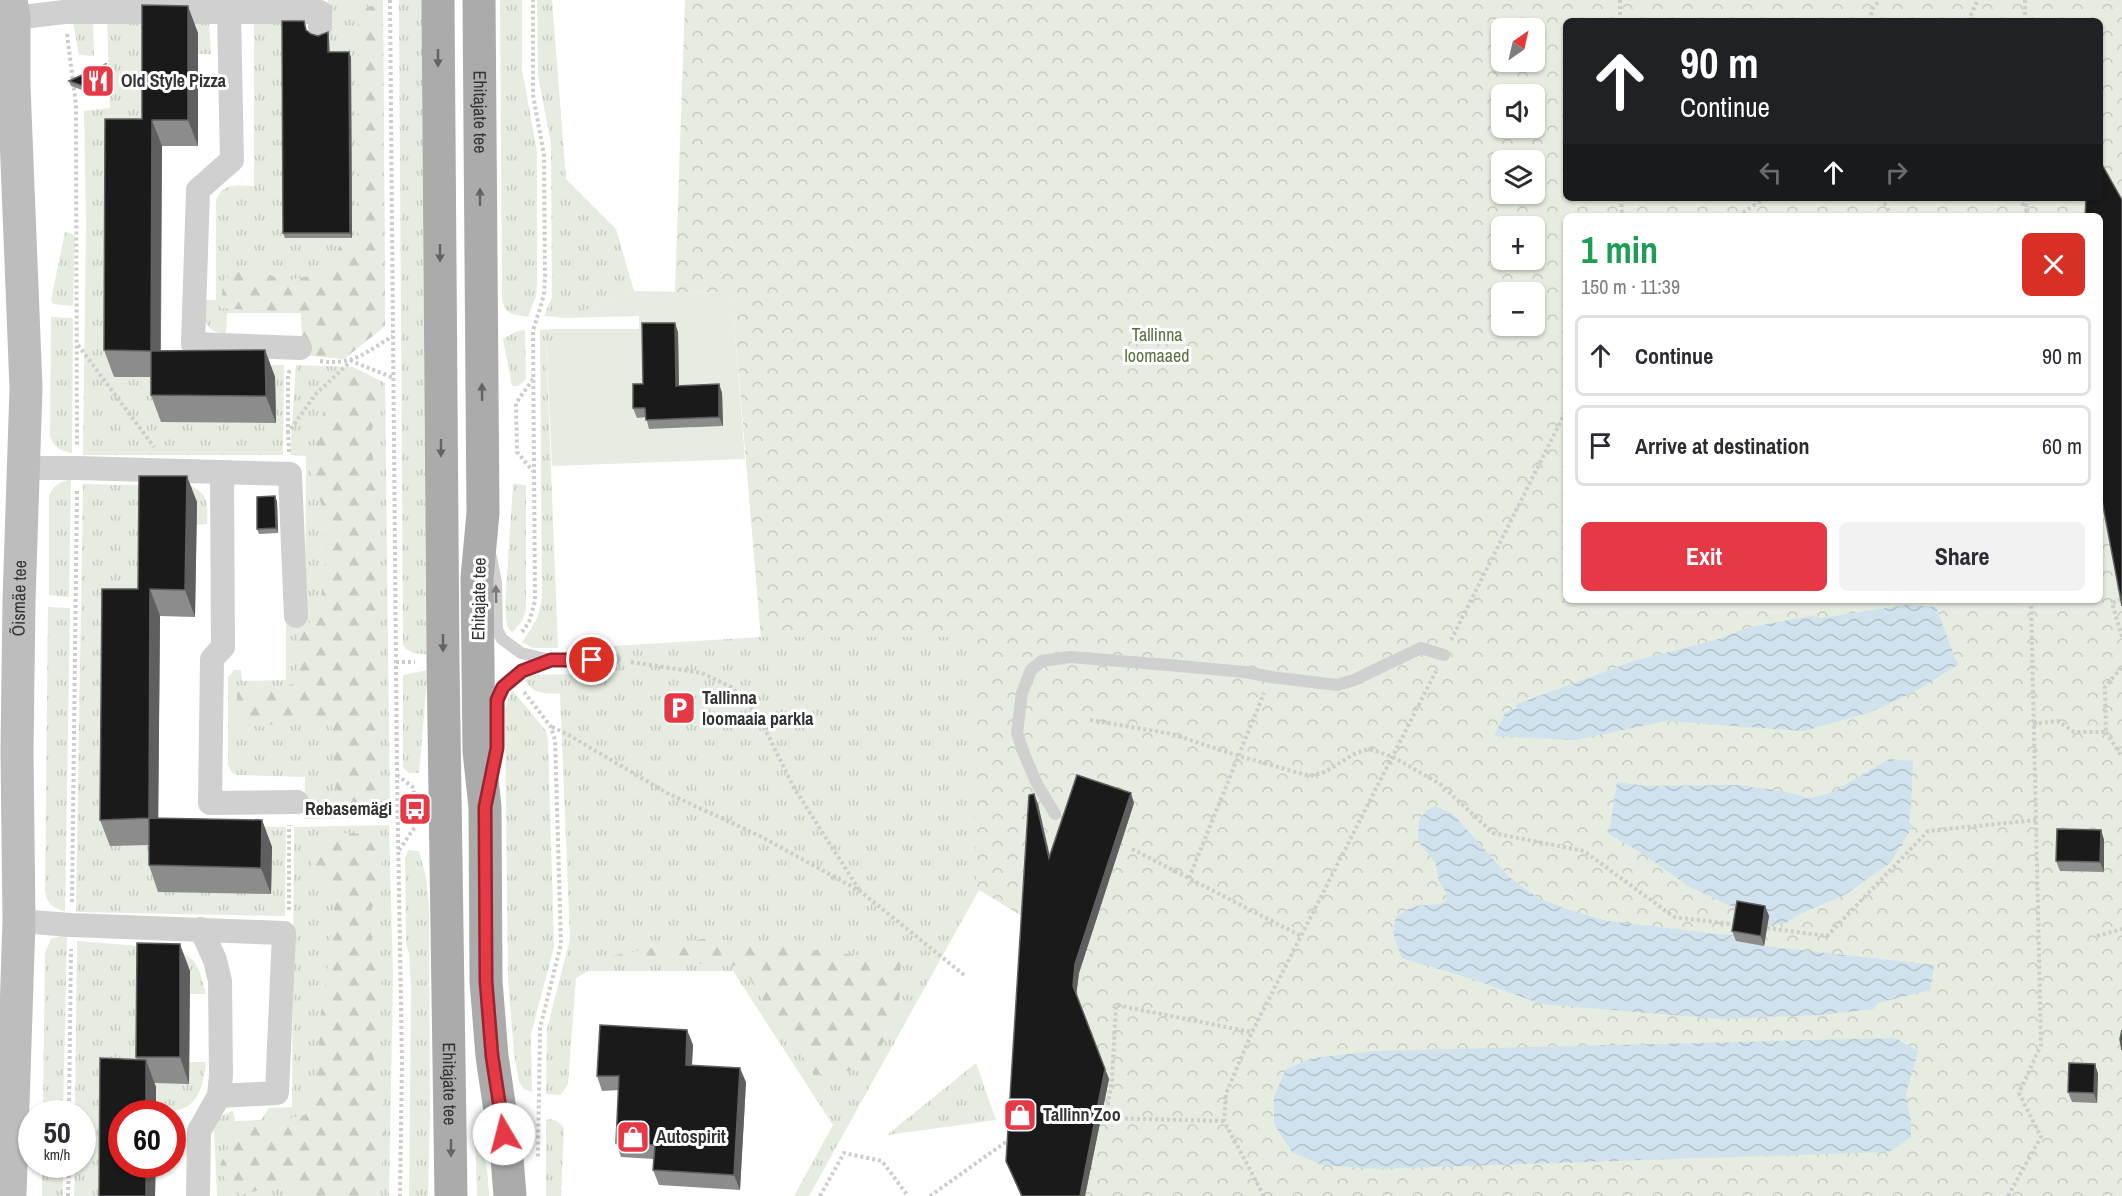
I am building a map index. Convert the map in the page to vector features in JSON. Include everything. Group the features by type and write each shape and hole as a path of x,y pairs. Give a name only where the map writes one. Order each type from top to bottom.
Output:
{"main road":[{"name":"Ehitajate tee","path":"438,0 443,673 451,1196"},
{"name":"Ehitajate tee","path":"479,0 483,513 477,578 479,751 485,807 486,981 492,1056 507,1158 510,1196"},
{"name":"Õismäe tee","path":"10,1196 19,921 17,751 26,388 7,87 12,9"}],"street":[{"path":"12,9 64,12 320,12 320,27"},
{"path":"229,13 232,160 198,190 193,344 300,348"},
{"path":"24,468 290,474 296,616"},
{"path":"222,472 223,647 212,659 210,803 297,812"},
{"path":"19,921 284,933 277,1093 219,1096"},
{"path":"198,1196 199,1131 219,1096 221,1075 220,981 215,960 201,929"}],"lane":[{"path":"483,513 496,582 497,630 502,639 521,653 551,660 615,659"},
{"path":"1054,814 1024,756 1017,733 1022,693 1031,670 1042,661 1070,657 1245,672 1336,685 1354,680 1421,648 1444,655"},
{"path":"485,807 497,748 497,700 503,687 517,674 551,660"}],"path":[{"path":"390,0 402,1064 400,1196"},
{"path":"516,640 529,622 535,601 533,331 544,295 545,276 544,155 533,95 533,0"},
{"path":"1620,0 1620,18"},
{"path":"1870,18 1872,9 1880,0"},
{"path":"1969,18 1978,0"},
{"path":"2025,0 2025,18"},
{"path":"64,12 76,105 78,345 69,1100"},
{"path":"1742,213 1760,201"},
{"path":"2021,201 2026,210"},
{"path":"2026,201 2026,210"},
{"path":"288,433 315,395 351,361 393,336"},
{"path":"78,345 172,471"},
{"path":"290,474 288,374 300,348 317,360 336,364 351,361 394,378"},
{"path":"533,379 516,403 517,452 534,471"},
{"path":"1264,1196 1224,1120 1226,1094 1252,1032 1393,758 1563,417"},
{"path":"2121,599 2112,603 2122,638"},
{"path":"2008,1196 2042,1137 2019,1093 2041,1044 2031,603"},
{"path":"615,659 652,667 702,673 731,687 758,715 794,788 860,891"},
{"path":"2122,667 2105,687 2106,732 2122,757"},
{"path":"1189,878 1271,677"},
{"path":"522,690 551,727 555,740 561,944 540,1028 538,1160"},
{"path":"1090,720 1172,734 1310,776 1324,772 1356,753 1369,749 1393,758 1440,784 1493,832 1584,851 1674,917 1738,925"},
{"path":"2033,724 2058,721 2074,732 2106,732"},
{"path":"551,727 567,734 667,793 760,836 860,891 964,975"},
{"path":"397,774 414,788 414,799"},
{"path":"284,933 289,929 289,822 297,812"},
{"path":"398,851 415,829 415,819"},
{"path":"1767,928 1827,936 1928,831 2036,820"},
{"path":"1132,849 1301,936"},
{"path":"2097,936 2122,929"},
{"path":"1224,1120 1104,1118 1112,1080 1116,1005 1252,1032"},
{"path":"930,1196 1011,1139"},
{"path":"820,1196 844,1153 882,1161 908,1196"},
{"path":"68,1196 69,1178"}],"green space":[{"path":"328,0 383,0 385,326 344,359 303,355 301,313 227,313 226,334 213,330 206,323 201,300 216,300 216,200 223,190 232,186 254,186 254,22 284,20 330,57"},
{"path":"399,0 422,0 426,654 416,654 403,645"},
{"path":"500,0 522,0 522,69 537,152 537,284 536,296 528,317 508,312 502,300"},
{"path":"537,0 552,0 566,179 616,229 634,291 565,318 544,316 552,297 551,143 538,76"},
{"name":"Tallinna loomaaed","path":"685,0 2122,0 2122,1196 1021,1196 1025,918 976,888 972,637 761,637 732,293 675,292"},
{"path":"358,6 383,7 385,326 344,359 303,355 301,313 220,308 224,279 249,267 286,281 327,272 340,245 357,239"},
{"path":"107,20 209,23 211,54 198,54 198,33 152,32 160,378 275,423 275,377 252,365 284,365 283,455 83,455 86,223 84,111 110,108"},
{"path":"93,21 94,56 79,55 73,22"},
{"path":"65,232 75,236 73,306 53,304 51,300"},
{"path":"738,268 1563,391 1563,394 979,890 809,1196 794,1196 833,1125 733,971 588,971 576,978 568,1084 561,1095 546,1094 547,1029 570,939 560,694 535,690 527,684 524,678 534,675 616,673 614,646 761,637 732,293"},
{"path":"634,291 732,293 745,459 552,466 546,341 557,341 557,329 639,329 639,316 565,318","holes":["692,395 693,428 649,429 649,417"]},
{"path":"51,317 73,318 72,453 58,448 50,437"},
{"path":"557,329 557,341 546,342 558,648 533,648 522,642 536,620 542,596 540,330"},
{"path":"525,330 526,379 518,386 512,386 503,339 517,331"},
{"path":"296,365 353,367 385,383 390,817 304,819 305,777 238,775 233,774 228,765 228,677 234,670 241,670 242,681 286,680 286,618 305,618 306,456 290,455"},
{"path":"331,373 358,375 381,394 370,437 379,505 377,592 380,811 338,809 331,722 301,712 265,727 237,722 237,688 276,690 298,682 298,632 319,615 327,547 321,503 311,474"},
{"path":"71,479 69,597 49,595 49,495 58,484"},
{"path":"83,484 190,486 204,496 207,506 207,524 196,525 149,503 158,845 270,894 272,848 248,826 286,827 285,916 76,912"},
{"path":"513,484 526,485 526,610 522,621 512,633 507,626 505,607"},
{"path":"48,607 70,608 65,911 52,905 47,900 45,892"},
{"path":"428,670 419,773 409,773 403,767 403,675"},
{"path":"513,691 546,731 548,740 554,947 531,1034 532,1092 524,1089 519,1082 514,1053 508,979 505,711 509,696"},
{"path":"389,825 393,978 389,1196 217,1196 214,1128 219,1119 233,1111 235,1121 261,1120 269,1108 292,1107 294,827"},
{"path":"334,833 381,834 382,890 367,915 383,991 373,1055 386,1118 379,1196 301,1196 291,1182 240,1195 218,1170 236,1129 305,1115 320,1060 318,1034 335,900 307,856"},
{"path":"408,850 419,851 426,877 429,904 428,1196 409,1196 411,988 409,953 406,944 405,858"},
{"path":"67,934 63,1100 43,1100 45,953 51,939"},
{"path":"707,938 901,960 899,1006 872,1068 815,1075 741,966 600,958"},
{"path":"77,941 177,949 193,960 199,970 206,994 190,994 189,1062 206,1062 201,1088 198,1095 186,1107 186,1100 156,1100 155,1086 110,1085 110,1100 108,1100 109,1196 74,1196 75,1178 96,1178 96,1100 75,1100"},
{"path":"976,1063 996,1120 887,1135"},
{"path":"546,1120 557,1121 564,1128 561,1196 546,1196"},
{"path":"475,1130 481,1130 489,1196 477,1196"},
{"path":"42,1178 63,1178 63,1196 42,1196"}],"water":[{"path":"1906,605 1936,607 1959,664 1916,691 1871,712 1804,731 1666,721 1575,740 1494,736 1505,713 1516,708 1517,704 1634,661 1719,639 1746,628 1811,616 1821,618"},
{"path":"1889,759 1913,761 1909,822 1913,826 1890,863 1846,894 1800,914 1786,923 1768,925 1769,916 1741,911 1688,886 1640,852 1609,834 1617,782 1646,786 1737,785 1781,791 1810,798 1833,792"},
{"path":"1435,806 1453,814 1509,877 1538,898 1569,910 1607,921 1736,936 1764,946 1934,965 1930,990 1878,1003 1874,1009 1820,1015 1720,1019 1541,1004 1469,978 1402,958 1393,933 1396,917 1413,906 1441,904 1446,901 1447,894 1439,881 1436,864 1418,839 1419,821 1426,811"},
{"path":"1895,1038 1918,1051 1906,1094 1911,1121 1911,1137 1888,1152 1376,1169 1322,1165 1292,1152 1274,1124 1274,1097 1286,1069 1313,1058 1375,1051"}],"building":[{"path":"142,5 188,6 188,120 152,120 151,351 104,350 105,119 142,119"},
{"path":"282,21 304,21 306,30 318,36 328,32 328,52 349,52 350,233 283,233"},
{"name":"Old Style Pizza","path":"106,64 107,90 95,90 69,81"},
{"path":"2103,166 2122,200 2122,606 2103,506 2103,213 2085,213 2086,201 2103,201"},
{"path":"642,323 675,323 676,386 719,384 719,417 646,420 645,408 633,408 633,384 643,384"},
{"path":"265,350 266,396 151,395 151,351"},
{"path":"139,476 187,476 185,590 150,589 149,818 100,820 102,589 138,589"},
{"path":"275,496 276,528 257,529 257,497"},
{"path":"1077,775 1131,793 1075,964 1073,986 1105,1069 1080,1196 1022,1196 1006,1161 1029,795 1034,794 1049,858"},
{"path":"149,818 262,820 261,868 149,865"},
{"path":"2057,829 2101,830 2100,862 2056,861"},
{"path":"1737,901 1765,906 1761,936 1732,931"},
{"path":"137,943 180,944 180,1057 136,1057"},
{"path":"600,1025 687,1030 686,1065 740,1068 734,1175 653,1170 655,1145 616,1143 619,1076 597,1076"},
{"path":"100,1058 146,1060 146,1100 108,1100 108,1178 146,1178 146,1196 99,1196"},
{"path":"2069,1063 2095,1064 2094,1093 2068,1092"}],"place":[{"name":"Old Style Pizza","path":"98,81"},
{"name":"Tallinna loomaaia parkla","path":"679,708"},
{"name":"Rebasemägi","path":"415,809"},
{"name":"Tallinn Zoo","path":"1020,1115"},
{"name":"Autospirit","path":"633,1137"}],"route":[{"path":"504,1134 492,1056 486,981 485,807 497,748 497,700 503,687 522,671 551,660 592,660"}]}
